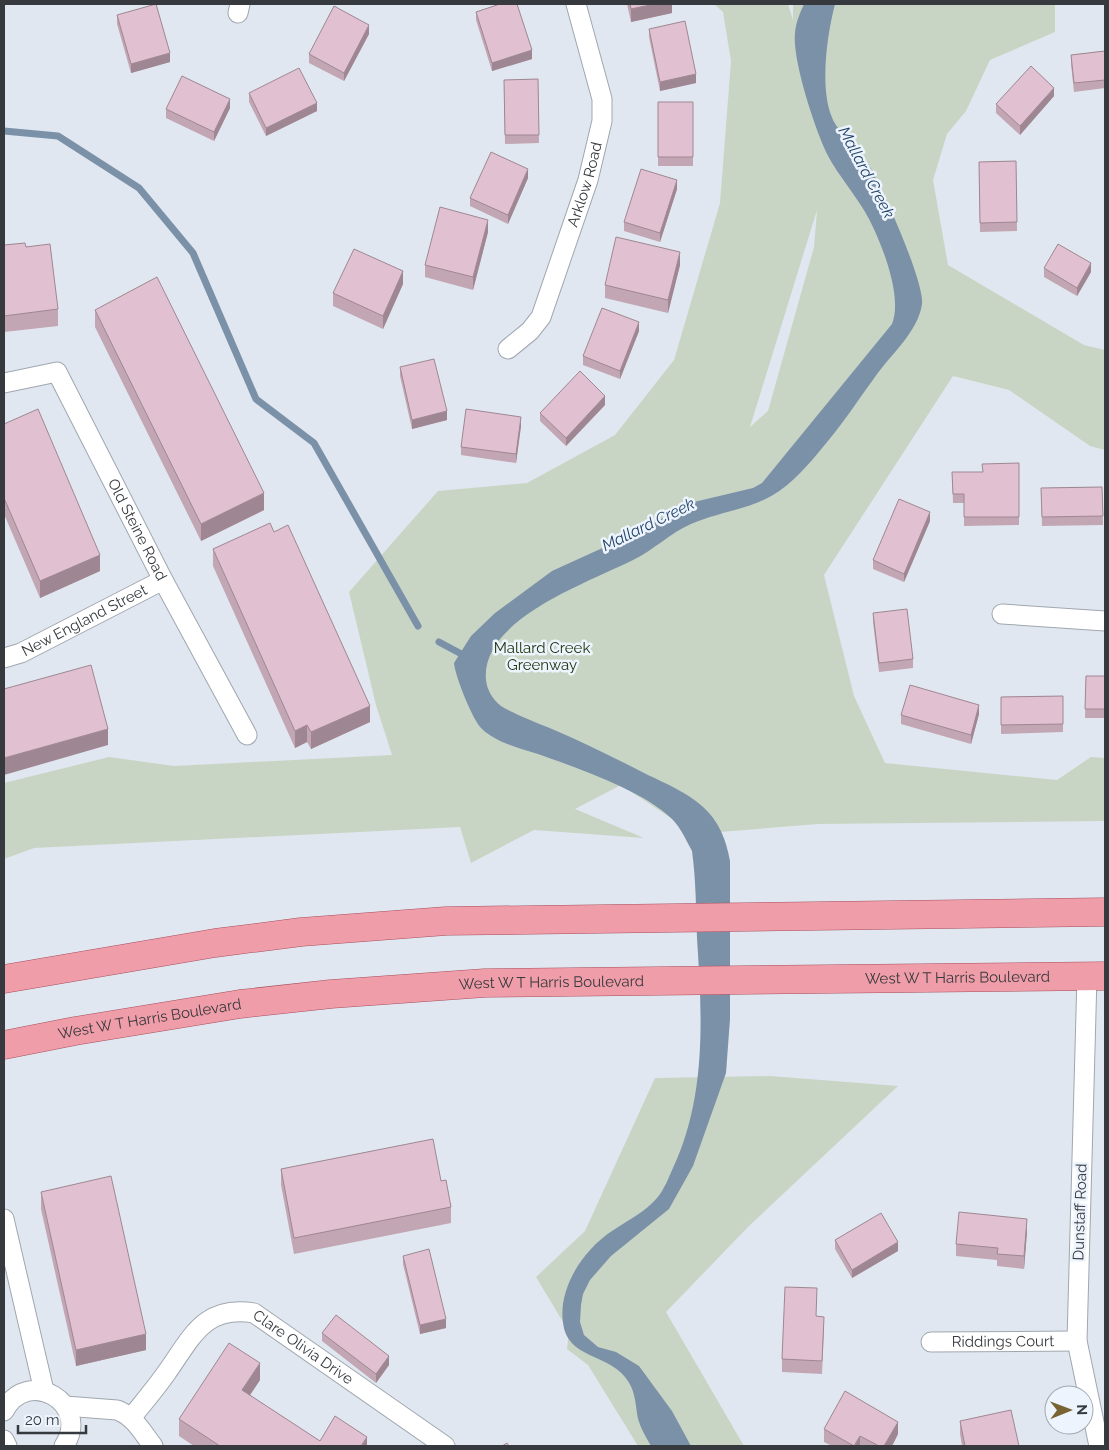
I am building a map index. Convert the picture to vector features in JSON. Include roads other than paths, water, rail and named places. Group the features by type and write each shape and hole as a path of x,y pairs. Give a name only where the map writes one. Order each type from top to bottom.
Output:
{"main road":[{"path":"4,979 138,955 254,938 446,921 1105,912"},
{"name":"West W T Harris Boulevard","path":"4,1045 75,1031 240,1004 331,994 485,983 1096,976"}],"street":[{"name":"Arklow Road","path":"508,349 530,331 541,317 588,180 599,141 602,99 576,4"},
{"name":"Old Steine Road","path":"4,383 57,372 163,580 247,735"},
{"name":"New England Street","path":"4,658 22,653 163,580"},
{"path":"1002,614 1105,621"},
{"name":"Dunstaff Road","path":"1096,976 1076,1340 1099,1446"},
{"path":"4,1220 44,1391"},
{"name":"Clare Olivia Drive","path":"131,1418 166,1374 197,1328 212,1318 236,1310 254,1313 445,1446"},
{"name":"Riddings Court","path":"931,1342 1076,1340"},
{"path":"5,1402 31,1390 44,1391 57,1398 65,1406 70,1417 71,1429 64,1446"},
{"path":"65,1406 117,1410 131,1418 153,1446"},
{"path":"4,1440 7,1446"}],"water":[{"name":"Mallard Creek","path":"804,4 835,4 829,30 825,75 831,115 833,121 862,154 869,165 899,228 921,292 922,304 915,324 830,439 806,467 787,485 763,500 701,520 683,528 641,556 541,605 519,621 500,639 489,658 486,680 495,701 501,706 601,751 696,801 717,824 724,838 730,861 730,1019 726,1073 693,1166 669,1209 611,1256 590,1280 583,1294 581,1305 580,1322 584,1335 598,1347 616,1352 639,1366 672,1411 691,1446 651,1446 639,1423 633,1392 629,1382 617,1370 589,1355 572,1343 566,1334 562,1310 564,1297 575,1271 591,1248 612,1231 641,1212 662,1191 684,1140 692,1112 700,1054 701,1025 696,894 692,851 681,830 672,819 644,799 589,773 508,744 488,734 478,724 469,708 454,663 471,636 495,613 552,571 620,540 694,502 753,488 762,483 892,324 895,313 895,300 890,271 885,256 864,211 827,154 805,94 795,45 796,25"}],"waterway":[{"path":"4,131 58,136 139,188 193,253 256,399 314,443 418,626"},
{"path":"439,642 467,657"}],"park label":[{"name":"Mallard Creek Greenway","path":"542,656"}]}
